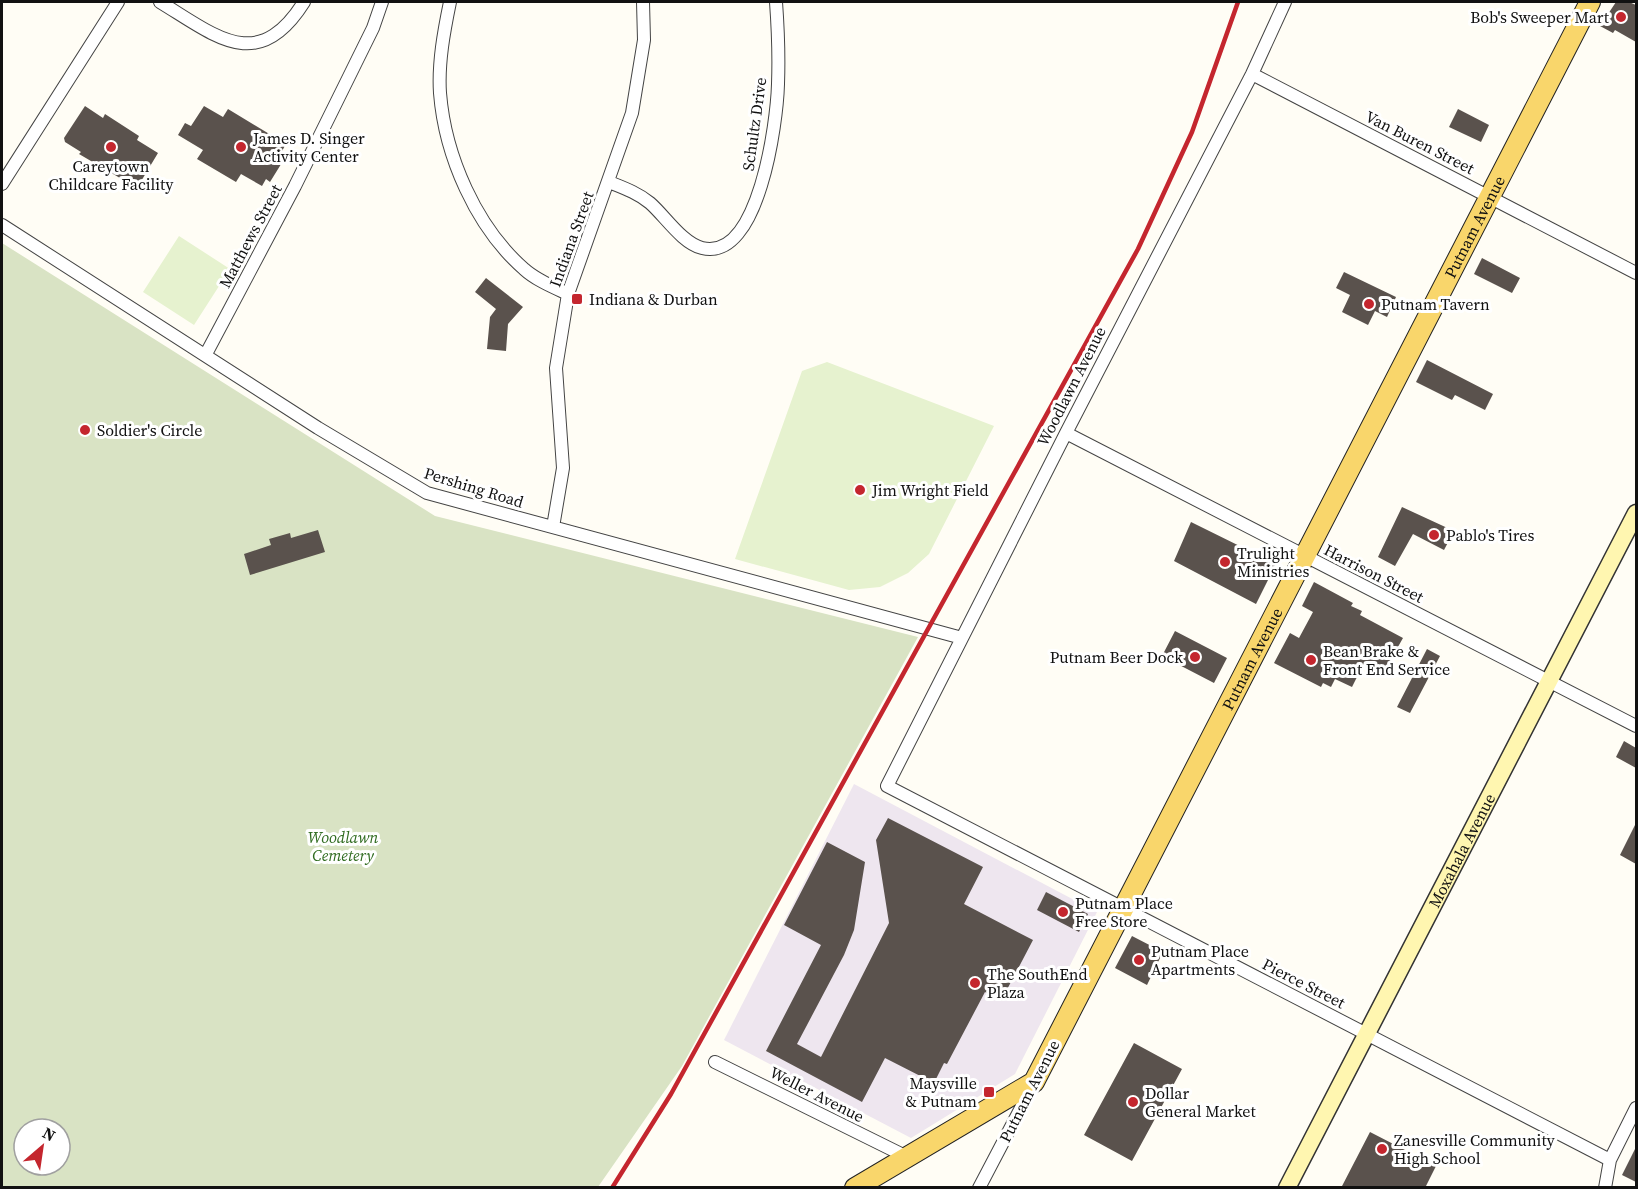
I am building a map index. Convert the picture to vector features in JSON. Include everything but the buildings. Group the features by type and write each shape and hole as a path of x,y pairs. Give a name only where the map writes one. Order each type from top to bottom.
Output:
{"main road":[{"name":"Putnam Avenue","path":"1034,1082 1590,2"},
{"path":"855,1188 905,1156 1034,1082"}],"street":[{"path":"2,184 118,2"},
{"path":"160,2 216,36 244,43 267,40 282,31 304,2"},
{"name":"Matthews Street","path":"206,354 295,186 373,28 382,2"},
{"path":"450,2 442,45 440,94 453,155 464,185 498,241 524,270 568,294"},
{"name":"Indiana Street","path":"553,527 563,468 556,368 568,294 632,113 644,40 643,2"},
{"name":"Schultz Drive","path":"609,182 632,190 650,202 692,244 702,248 715,248 735,238 750,214 769,154 778,87 776,2"},
{"name":"Woodlawn Avenue","path":"887,786 1065,433 1252,74 1285,2"},
{"name":"Van Buren Street","path":"1252,74 1636,273"},
{"name":"Pershing Road","path":"2,225 347,446 427,493 962,638"},
{"name":"Harrison Street","path":"1065,433 1636,726"},
{"name":"Moxahala Avenue","path":"1287,1188 1636,513"},
{"name":"Pierce Street","path":"887,786 1610,1160"},
{"name":"Weller Avenue","path":"715,1062 905,1156"},
{"name":"Putnam Avenue","path":"979,1188 1034,1082"},
{"path":"1605,1188 1610,1160 1636,1108"}],"shaded area":[{"path":"854,784 1097,912 1015,1074 911,1138 724,1040"}],"green space":[{"path":"179,236 230,269 194,325 143,292"},
{"name":"Woodlawn Cemetery","path":"2,243 435,516 918,637 682,1066 598,1187 2,1187"},
{"name":"Jim Wright Field","path":"827,362 994,426 929,554 908,573 880,587 849,590 735,559 802,371"}],"railway":[{"path":"612,1188 671,1094 1138,249 1192,132 1238,2"}],"place":[{"name":"Bob's Sweeper Mart","path":"1621,17"},
{"name":"Careytown Childcare Facility","path":"111,147"},
{"name":"James D. Singer Activity Center","path":"241,147"},
{"name":"Indiana & Durban","path":"577,299"},
{"name":"Putnam Tavern","path":"1369,304"},
{"name":"Soldier's Circle","path":"85,430"},
{"name":"Jim Wright Field","path":"860,490"},
{"name":"Pablo's Tires","path":"1434,535"},
{"name":"Trulight Ministries","path":"1225,562"},
{"name":"Putnam Beer Dock","path":"1195,657"},
{"name":"Bean Brake & Front End Service","path":"1311,660"},
{"name":"Putnam Place Free Store","path":"1063,912"},
{"name":"Putnam Place Apartments","path":"1139,960"},
{"name":"The SouthEnd Plaza","path":"975,983"},
{"name":"Maysville & Putnam","path":"989,1092"},
{"name":"Dollar General Market","path":"1133,1102"},
{"name":"Zanesville Community High School","path":"1382,1149"}]}
